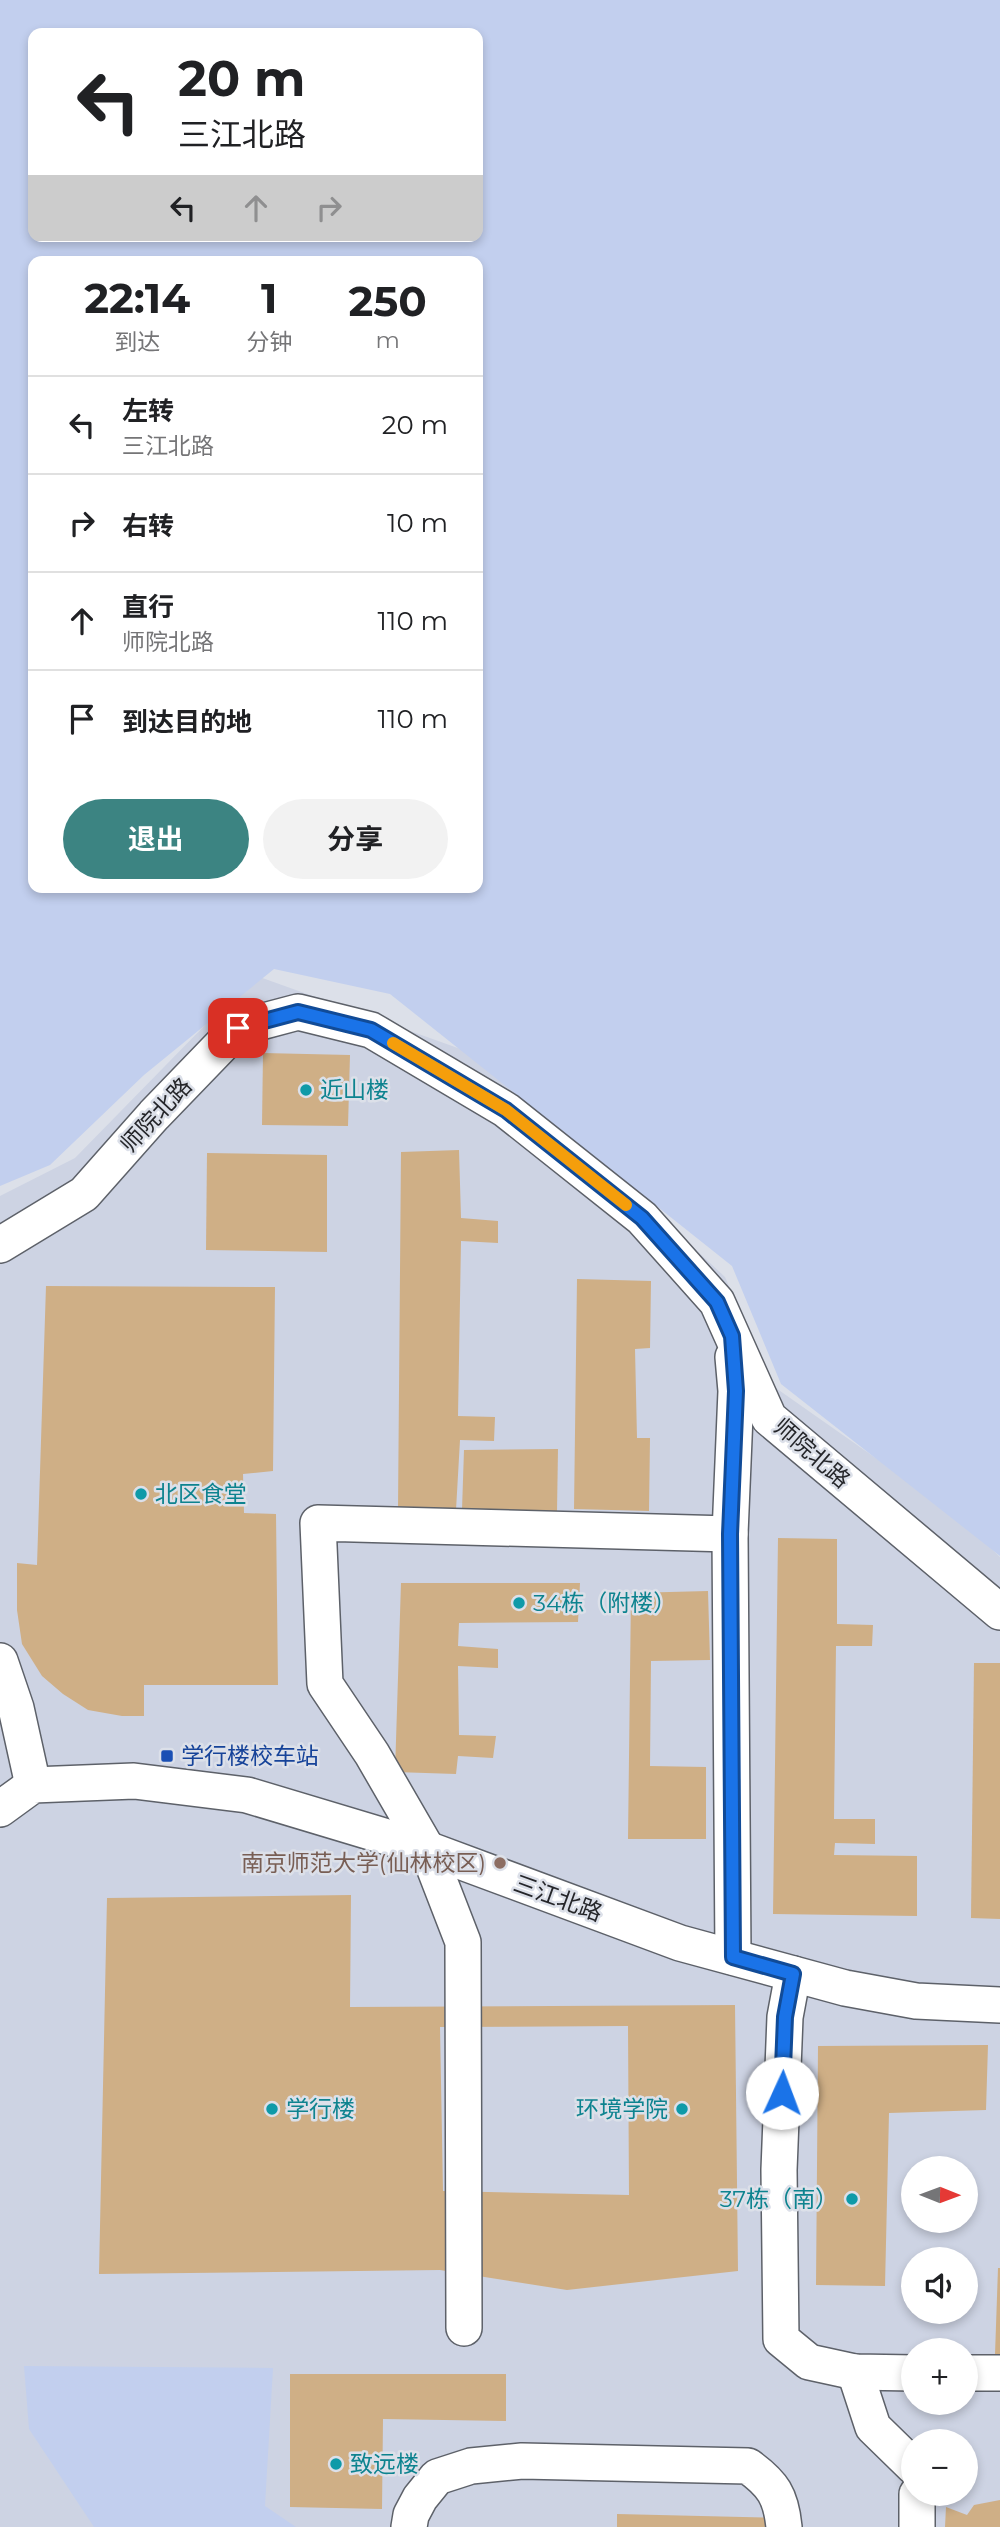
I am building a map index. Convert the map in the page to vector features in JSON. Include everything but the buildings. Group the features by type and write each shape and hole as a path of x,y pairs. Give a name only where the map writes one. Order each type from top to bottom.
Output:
{"street":[{"name":"师院北路","path":"0,1245 84,1194 154,1115 238,1028 298,1012 371,1030 506,1110 642,1218 717,1302 769,1418 1000,1612"},
{"path":"732,1336 736,1391 730,1534 733,1957"},
{"path":"464,2328 463,1942 426,1849 372,1754 325,1684 318,1523 730,1534"},
{"path":"0,1661 16,1708 33,1785 0,1809"},
{"name":"三江北路","path":"33,1785 134,1781 247,1795 426,1849 680,1943 845,1988 916,2001 1000,2005"},
{"path":"793,1974 785,2017 779,2170 781,2339 809,2362 855,2372 901,2373"},
{"path":"855,2372 873,2427 901,2454"},
{"path":"978,2373 1000,2373"},
{"path":"409,2527 411,2515 420,2498 437,2477 471,2466 522,2460 748,2466 768,2481 782,2507 784,2527"},
{"path":"917,2506 917,2527"}],"shaded area":[{"path":"0,0 1000,0 1000,1556 781,1384 732,1266 390,994 274,969 144,1075 50,1165 0,1186"},
{"name":"南京师范大学(仙林校区)","path":"254,975 494,1061 725,1277 773,1386 954,1513 1000,1557 1000,2527 0,2527 0,1196 75,1158"},
{"path":"24,2366 273,2368 265,2506 296,2527 94,2527 29,2429"}],"slow traffic":[{"path":"393,1043 506,1110 626,1205"}],"place":[{"name":"近山楼","path":"306,1090"},
{"name":"北区食堂","path":"141,1494"},
{"name":"34栋（附楼）","path":"519,1603"},
{"name":"学行楼校车站","path":"167,1756"},
{"name":"南京师范大学(仙林校区)","path":"500,1863"},
{"name":"学行楼","path":"272,2109"},
{"name":"环境学院","path":"682,2109"},
{"name":"37栋（南）","path":"852,2199"},
{"name":"致远楼","path":"336,2464"}],"route":[{"path":"238,1028 298,1012 371,1030 506,1110 642,1218 717,1302 732,1336 736,1391 730,1534 733,1957 793,1974 785,2017 782,2093"}]}
